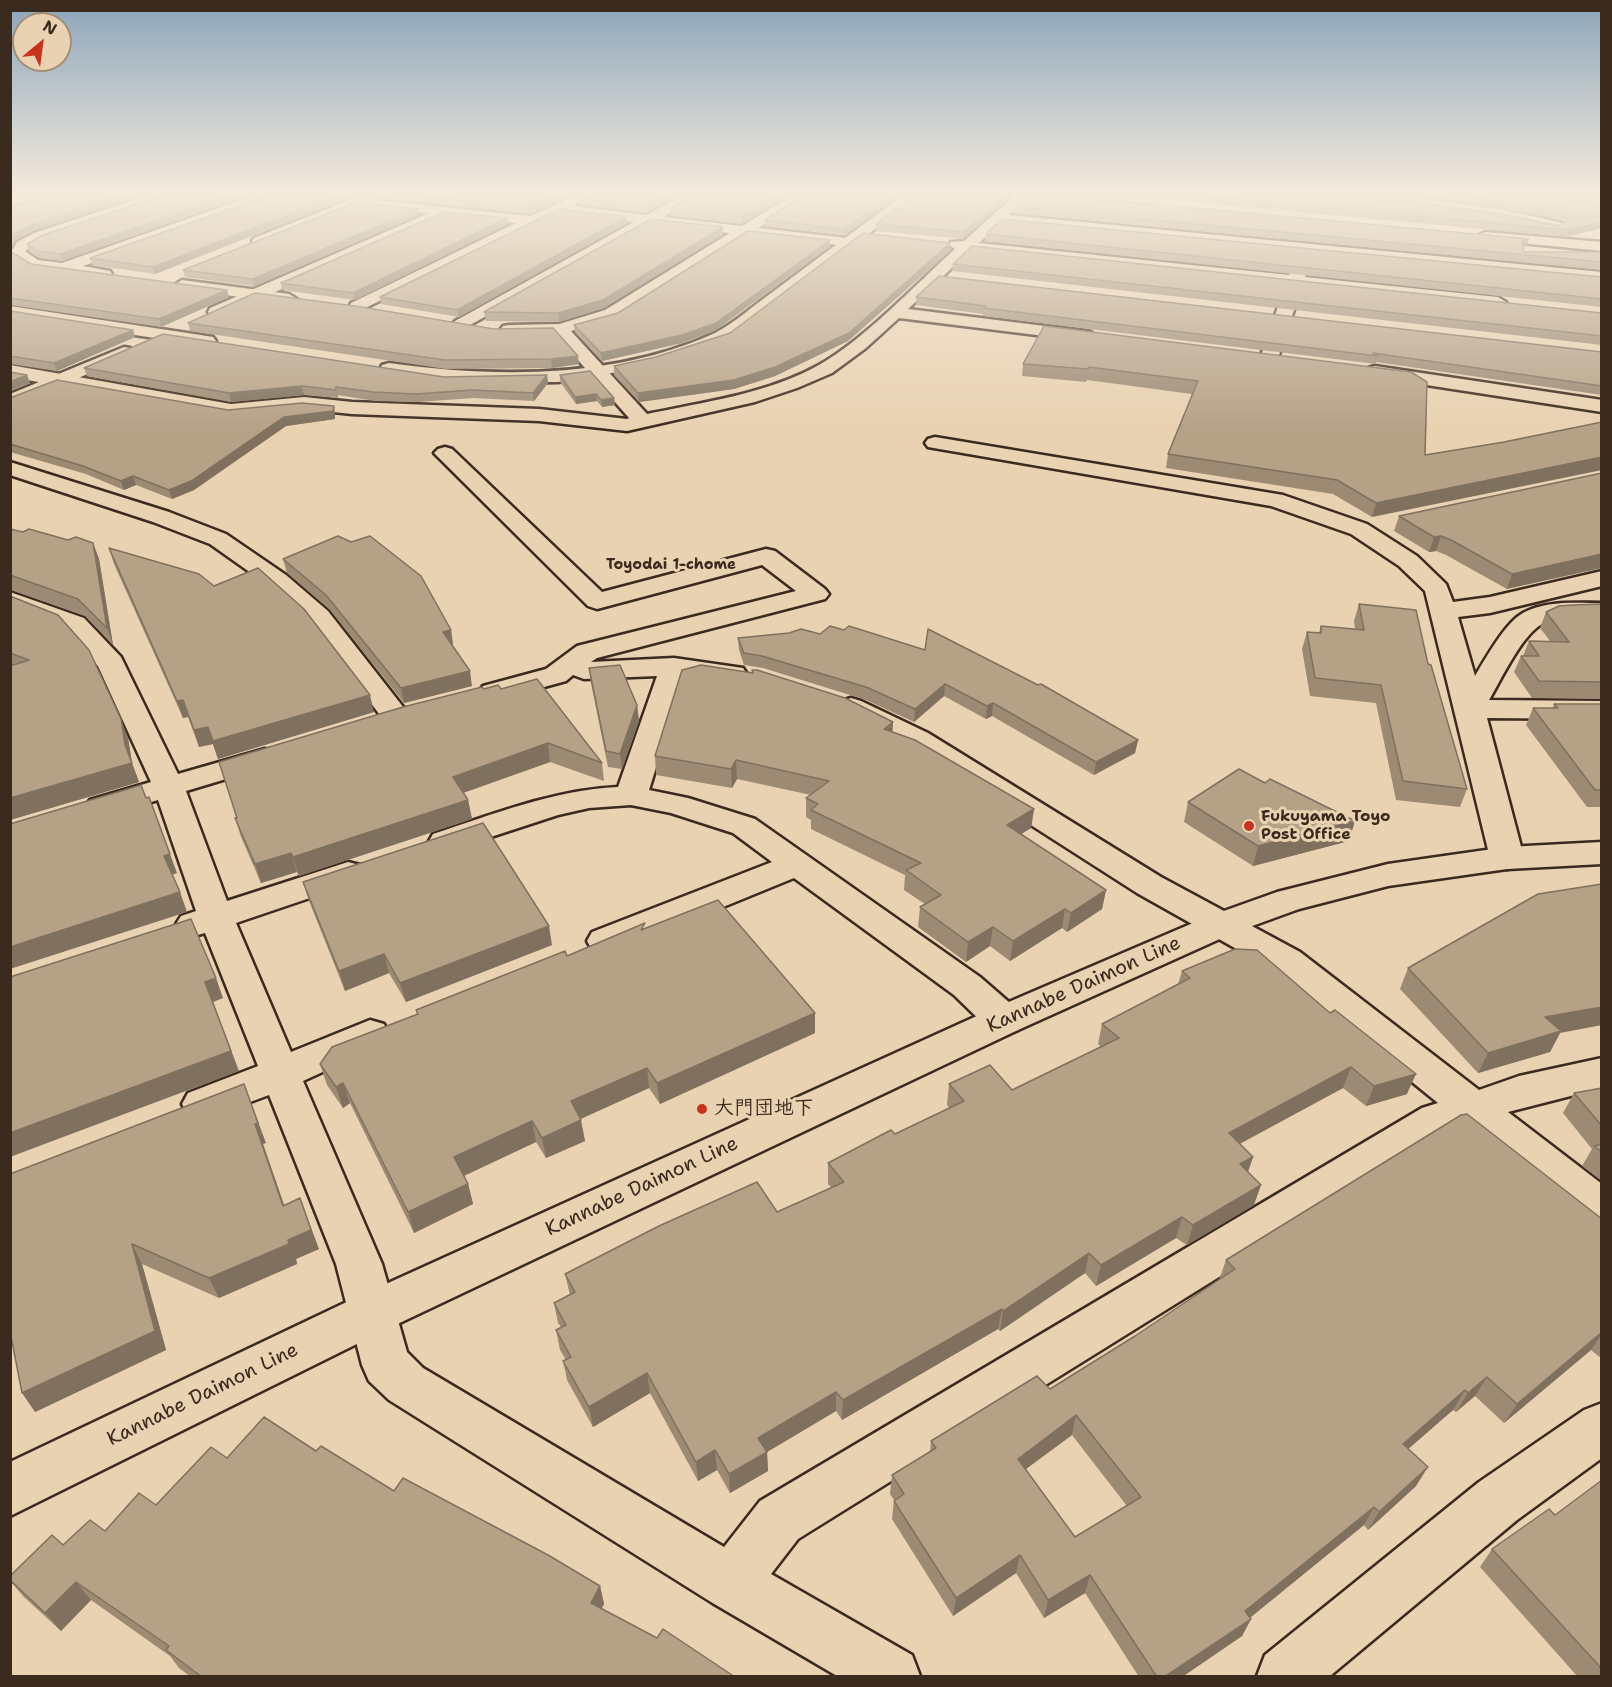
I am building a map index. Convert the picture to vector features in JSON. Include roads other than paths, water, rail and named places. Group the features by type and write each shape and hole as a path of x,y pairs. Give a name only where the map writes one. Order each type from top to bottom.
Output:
{"street":[{"path":"92,273 120,277"},
{"path":"180,273 165,280 300,300"},
{"path":"10,401 304,273"},
{"path":"380,311 351,307 424,273"},
{"path":"551,273 455,324 491,329 560,329 611,314 678,273"},
{"path":"374,367 446,377 494,378 599,371 688,351 723,336 807,273"},
{"path":"10,371 231,410 304,403 352,408 539,415 627,425 748,398 825,369 860,344 936,273"},
{"path":"1226,273 1516,304"},
{"path":"1269,358 1276,316 1298,273"},
{"path":"1560,273 1602,277"},
{"path":"932,276 955,279"},
{"path":"10,311 222,344"},
{"path":"895,312 1108,339"},
{"path":"1276,316 1306,320"},
{"path":"560,329 644,422"},
{"path":"1246,355 1292,361"},
{"path":"1362,370 1602,406"},
{"path":"935,442 1275,500 1359,529 1408,561 1437,589 1445,611 1507,858"},
{"path":"445,453 597,601 766,556 816,594 587,652 556,675"},
{"path":"10,468 161,517 218,539 277,580 319,617 396,718"},
{"path":"1214,470 1243,494"},
{"path":"1359,529 1394,522"},
{"path":"1445,611 1490,605 1602,578"},
{"path":"10,600 75,624 111,663 169,787 216,917 359,1264 386,1365 406,1383 891,1677"},
{"path":"1470,709 1488,675 1530,619 1555,611 1602,612"},
{"path":"465,699 556,675 622,666 674,666 762,678"},
{"path":"631,796 674,666"},
{"path":"824,698 855,708 917,739 1149,885 1287,961 1602,1210"},
{"path":"1470,709 1602,710"},
{"path":"78,813 294,749"},
{"path":"416,851 549,807 589,798 631,796 678,805 744,826 967,986 1004,1020"},
{"name":"Kannabe Daimon Line","path":"10,1490 372,1313 1004,1020 1220,925 1289,900 1388,875 1507,858 1602,853"},
{"path":"162,935 382,862"},
{"path":"577,952 799,864"},
{"path":"172,1116 280,1074 344,1044 399,1022"},
{"path":"731,1582 779,1520 1437,1120 1519,1092 1602,1073"},
{"path":"1286,1677 1498,1501 1602,1426"}],"place":[{"name":"Fukuyama Toyo Post Office","path":"1249,826"},
{"name":"大門団地下","path":"702,1109"}],"district":[{"name":"Toyodai 1-chome","path":"671,565"}]}
